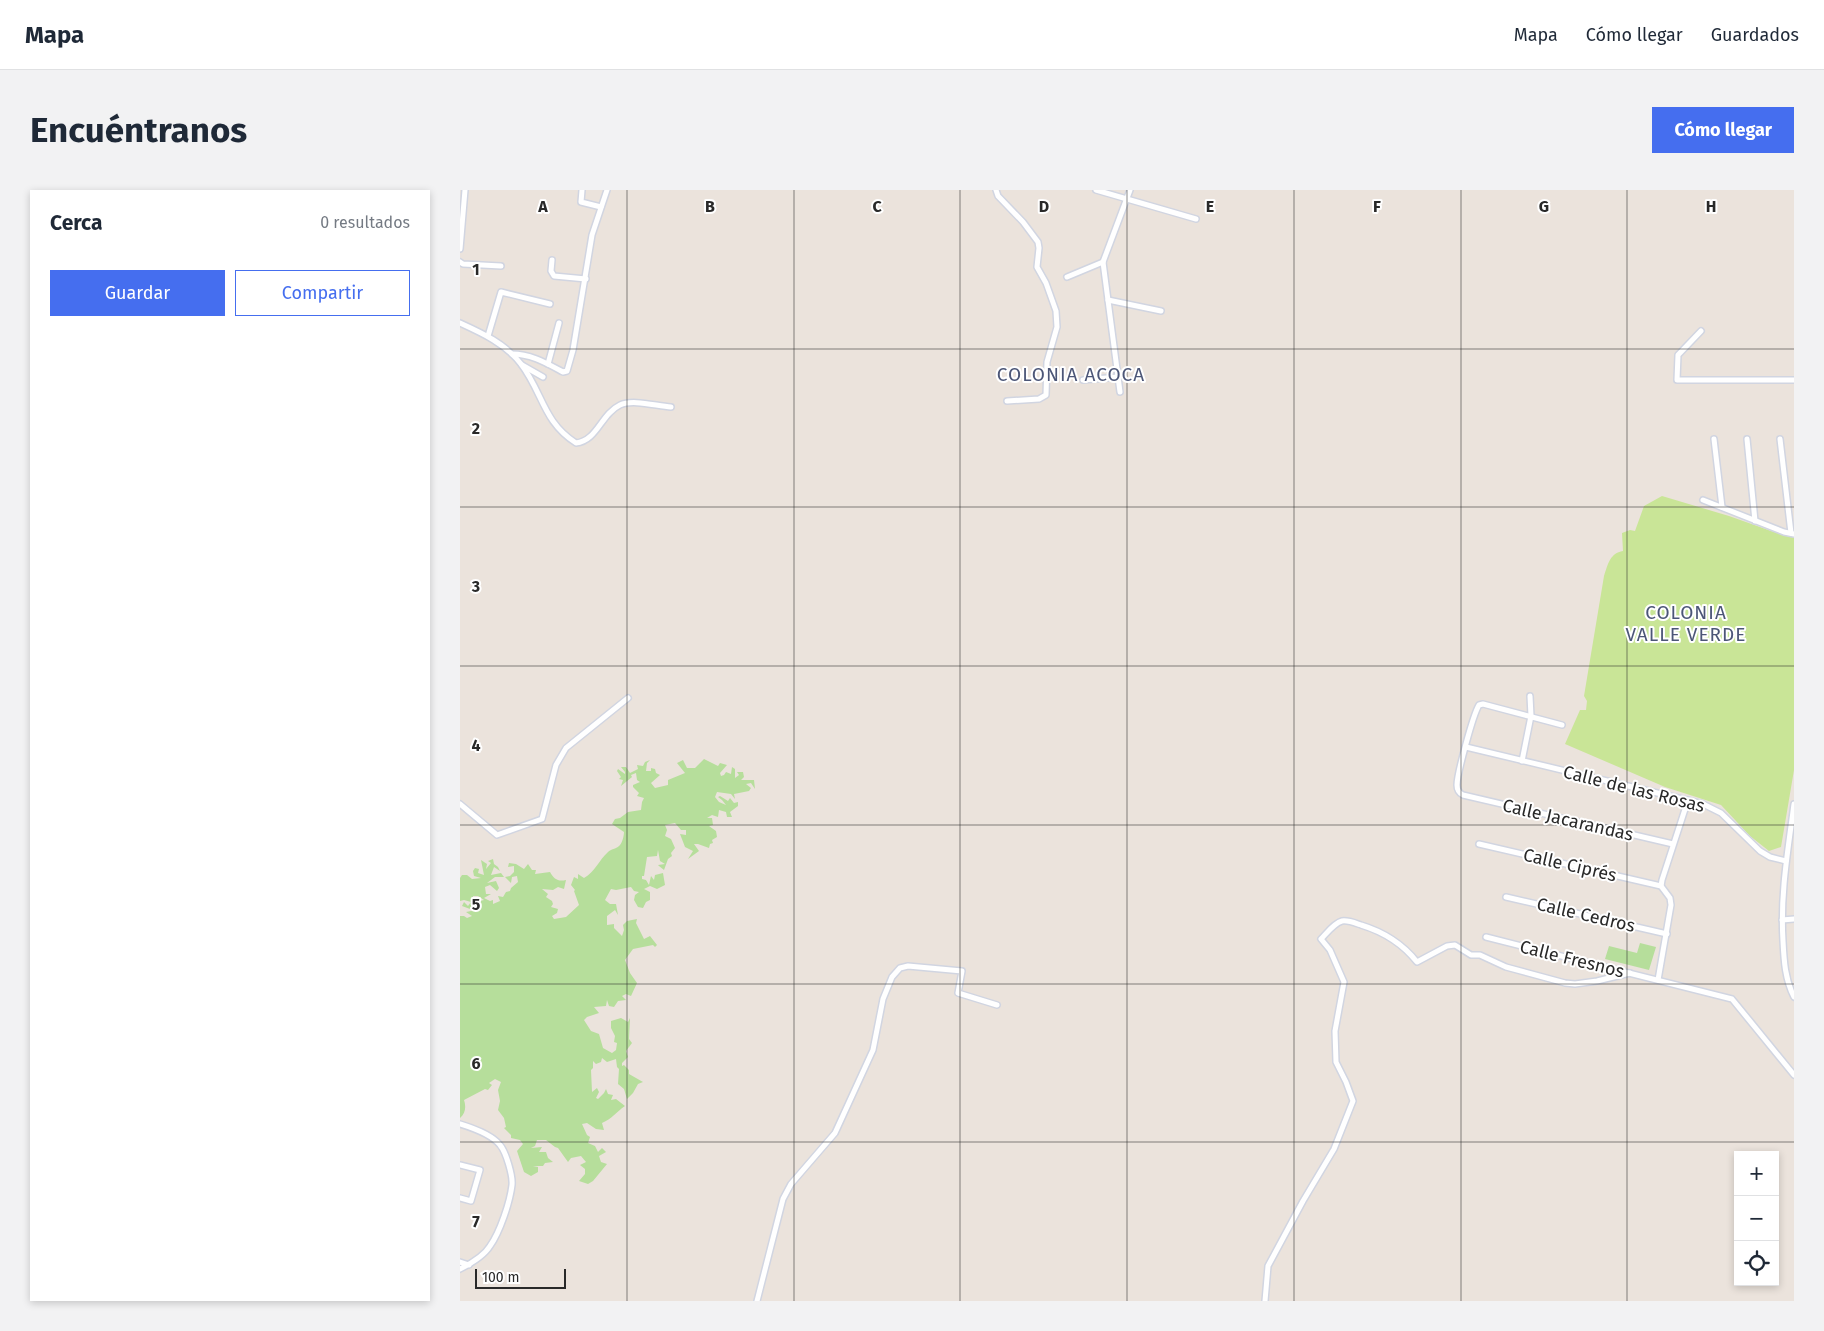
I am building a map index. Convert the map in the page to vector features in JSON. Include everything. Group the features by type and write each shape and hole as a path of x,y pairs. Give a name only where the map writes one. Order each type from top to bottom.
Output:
{"street":[{"path":"460,249 465,190"},
{"path":"582,190 581,202 601,207"},
{"path":"512,354 523,354 563,372 567,371 586,280 592,235 607,190"},
{"path":"996,190 998,196 1023,222 1038,242 1037,267 1046,283 1057,320 1056,333 1047,362 1046,394 1039,399 1007,401"},
{"path":"1096,190 1196,219"},
{"path":"1120,392 1103,262 1130,190"},
{"path":"552,260 551,271 554,276 586,280"},
{"path":"460,262 463,264 501,266"},
{"path":"1067,277 1103,262"},
{"path":"488,336 501,292 550,304"},
{"path":"1108,300 1161,311"},
{"path":"460,323 488,336 512,354 522,365 553,422 568,438 576,443 588,440 605,417 621,404 632,403 671,407"},
{"path":"548,364 559,324"},
{"path":"1701,331 1678,355 1677,380 1794,380"},
{"path":"522,365 543,377"},
{"path":"1083,380 1118,377"},
{"path":"1747,439 1755,521"},
{"path":"1703,500 1793,534 1780,439"},
{"path":"1714,440 1722,507"},
{"path":"1522,761 1531,716 1530,696"},
{"path":"460,804 497,835 542,819 556,765 566,748 628,698"},
{"path":"1466,747 1477,707 1483,704 1562,725"},
{"name":"Calle de las Rosas","path":"1466,747 1703,804 1721,813 1760,851 1770,857 1786,861"},
{"name":"Calle Jacarandas","path":"1466,747 1457,784 1458,791 1463,795 1673,844"},
{"path":"1658,980 1671,904 1670,898 1661,886 1688,800"},
{"path":"1794,804 1792,839 1786,861 1782,920 1784,969 1789,988 1794,997"},
{"name":"Calle Ciprés","path":"1478,844 1661,886"},
{"name":"Calle Cedros","path":"1506,897 1667,934"},
{"path":"1782,920 1794,919"},
{"path":"1265,1301 1268,1266 1334,1149 1353,1101 1336,1062 1335,1031 1344,982 1330,950 1321,939 1338,923 1343,921 1350,922 1387,935 1408,951 1417,962 1447,946 1455,945 1471,954 1480,955 1506,966 1565,984 1597,981 1630,973"},
{"name":"Calle Fresnos","path":"1486,937 1732,999 1794,1075"},
{"path":"757,1301 783,1199 791,1184 835,1133 873,1050 883,999 892,977 900,968 908,966 962,971 958,993 997,1006"},
{"path":"460,1124 485,1134 501,1145 508,1164 512,1184 500,1230 489,1248 469,1265 460,1269"},
{"path":"460,1165 480,1170 470,1201 460,1198"},
{"path":"460,1262 469,1265"}],"green space":[{"path":"1662,496 1794,537 1794,770 1781,847 1769,851 1750,836 1721,805 1665,787 1565,744 1580,710 1586,710 1587,701 1584,696 1604,576 1608,563 1615,554 1623,551 1622,533 1630,530 1635,531 1644,506"},
{"path":"704,759 718,766 720,763 727,765 720,773 721,776 726,772 731,774 732,767 735,769 735,778 739,775 737,772 743,772 744,777 741,780 754,780 755,789 751,783 746,784 751,788 749,791 734,794 735,799 731,794 717,792 715,797 719,802 726,805 718,797 720,796 728,801 730,798 734,803 738,802 738,806 730,812 732,817 727,817 726,812 719,810 718,817 712,815 707,818 712,818 713,825 709,826 716,831 717,837 712,840 713,843 710,844 709,848 694,844 699,851 688,859 693,851 685,847 680,834 686,835 686,830 681,830 675,823 665,825 667,830 665,836 671,839 675,848 664,870 658,865 665,864 660,861 658,850 657,856 647,857 642,879 646,880 649,885 651,876 654,880 655,875 663,873 665,885 657,889 650,886 644,889 650,892 650,900 646,902 643,908 638,907 634,900 635,895 639,892 634,891 631,887 611,889 605,900 610,904 616,904 618,915 615,910 607,916 607,925 614,924 614,928 622,936 623,925 627,921 637,919 636,923 644,939 650,936 657,945 655,947 653,945 633,949 625,960 630,973 637,983 631,996 626,994 622,996 626,1000 618,1001 614,1007 609,1006 607,1000 606,1006 594,1007 599,1013 584,1020 591,1031 599,1034 603,1048 612,1053 616,1050 617,1043 614,1042 615,1036 611,1028 611,1021 621,1018 628,1022 630,1018 629,1039 632,1043 626,1051 628,1057 622,1063 622,1066 624,1065 629,1070 629,1074 643,1082 638,1084 627,1099 624,1089 618,1084 619,1069 616,1059 607,1062 602,1058 601,1062 596,1064 593,1061 593,1068 591,1070 592,1092 597,1088 599,1092 596,1098 598,1099 606,1089 608,1094 613,1095 611,1100 616,1099 625,1106 609,1120 602,1123 604,1130 596,1129 587,1123 582,1124 587,1135 590,1137 588,1143 595,1146 598,1152 602,1148 606,1152 599,1156 601,1162 607,1164 593,1181 588,1184 579,1181 585,1174 585,1169 580,1165 586,1162 581,1156 571,1158 568,1162 558,1148 546,1140 537,1140 535,1146 531,1148 542,1147 539,1152 546,1152 548,1158 553,1162 545,1163 543,1166 533,1166 538,1167 538,1172 531,1176 524,1172 517,1151 523,1144 520,1140 511,1138 511,1135 504,1128 506,1127 504,1118 498,1110 500,1101 498,1090 501,1082 495,1079 489,1083 492,1085 488,1090 485,1089 464,1100 465,1109 460,1118 460,916 467,918 472,916 466,912 481,909 478,907 480,901 484,900 478,896 473,896 473,900 477,900 470,909 462,906 464,902 468,906 471,902 460,901 460,878 462,875 467,875 472,879 481,878 474,876 473,871 475,868 479,869 478,873 484,875 481,860 487,864 486,869 491,863 488,861 493,859 494,864 500,871 494,867 491,875 501,873 504,877 495,877 487,883 496,881 499,888 497,891 490,885 485,887 486,894 491,894 484,898 490,901 493,900 493,904 500,901 498,896 503,897 518,882 517,876 512,877 511,883 505,877 510,876 514,872 514,866 508,867 509,863 516,864 524,869 528,864 532,870 536,870 535,874 550,872 556,879 566,880 564,889 558,887 553,890 542,889 548,894 546,897 552,901 551,907 558,909 557,913 552,916 554,919 566,917 579,905 575,890 571,885 574,877 578,879 578,874 584,878 608,852 620,845 624,832 612,824 615,819 628,812 641,810 644,798 637,796 639,793 633,787 633,785 640,782 637,780 636,773 631,775 632,777 621,786 623,780 619,779 621,777 617,771 618,769 625,774 621,767 626,767 630,773 638,769 637,765 643,766 645,762 650,760 647,763 646,771 651,771 651,768 655,769 656,773 660,775 651,783 655,788 668,785 668,780 685,773 677,763 683,760 687,768 695,768"},
{"path":"1640,943 1656,947 1649,970 1605,959 1609,946 1637,953"}],"district":[{"name":"COLONIA ACOCA","path":"1071,374"},
{"name":"COLONIA VALLE VERDE","path":"1686,623"}]}
